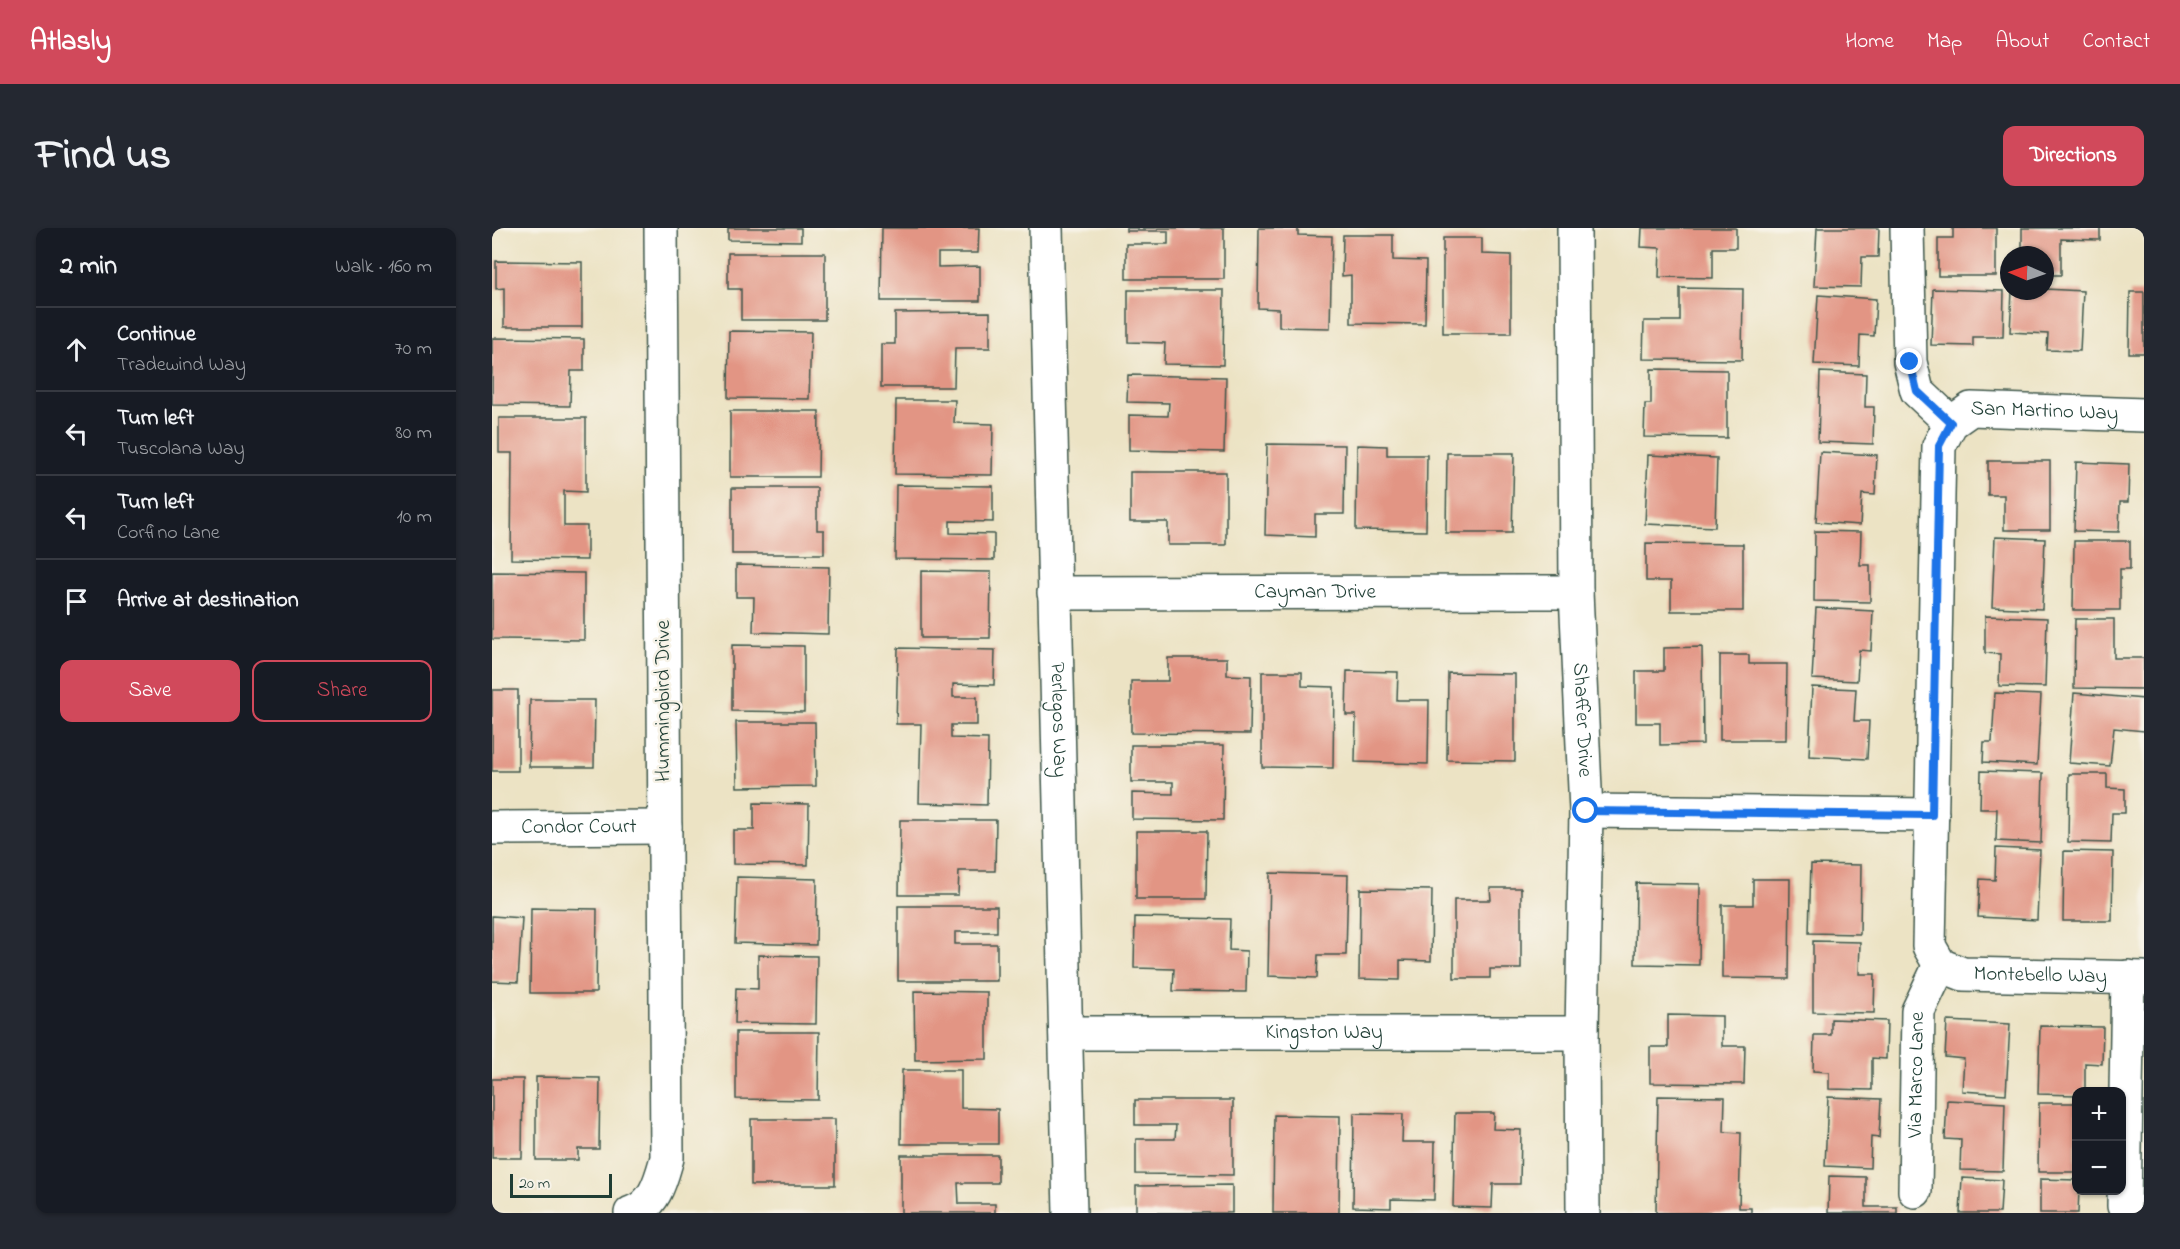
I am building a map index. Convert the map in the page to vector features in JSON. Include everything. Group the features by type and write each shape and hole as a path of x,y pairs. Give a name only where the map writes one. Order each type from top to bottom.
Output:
{"street":[{"name":"Hummingbird Drive","path":"631,1213 637,1211 657,1191 667,1158 661,228"},
{"name":"Perlegos Way","path":"1046,228 1070,1213"},
{"name":"Shaffer Drive","path":"1574,228 1576,592 1586,811 1582,1033 1583,1213"},
{"path":"1907,228 1910,362 1917,391 1951,423 1939,446 1929,946 1940,965"},
{"name":"San Martino Way","path":"1951,423 1971,409 2144,415"},
{"name":"Cayman Drive","path":"1054,593 1576,592"},
{"path":"1586,811 1932,815"},
{"name":"Condor Court","path":"492,828 665,827"},
{"name":"Montebello Way","path":"1940,965 1963,974 2136,978"},
{"name":"Via Marco Lane","path":"1915,1191 1918,1011 1940,965"},
{"path":"2124,1206 2136,978"},
{"name":"Kingston Way","path":"1066,1034 1582,1033"}],"building":[{"path":"728,228 801,228 801,241 728,240"},
{"path":"882,228 979,228 978,253 938,253 938,267 980,266 980,301 881,301"},
{"path":"1126,228 1224,228 1224,279 1126,279 1126,244 1168,244 1168,231 1126,231"},
{"path":"1259,228 1298,228 1298,235 1332,236 1330,328 1279,327 1279,309 1258,308"},
{"path":"1642,228 1736,228 1736,248 1713,248 1713,278 1659,277 1660,248 1641,247"},
{"path":"1817,228 1879,228 1878,257 1862,257 1861,287 1814,286"},
{"path":"1953,228 1996,228 1996,276 1938,276 1938,238 1953,238"},
{"path":"2022,228 2100,228 2100,240 2061,239 2061,275 2054,275 2054,246 2022,246"},
{"path":"1343,235 1393,235 1393,260 1426,261 1425,324 1351,323 1351,275 1342,276"},
{"path":"1443,238 1482,238 1482,254 1511,255 1511,333 1443,333"},
{"path":"728,253 825,253 825,320 741,320 741,289 728,289"},
{"path":"496,261 582,262 582,327 504,327 504,288 496,289"},
{"path":"1680,288 1743,289 1742,360 1643,359 1644,321 1680,321"},
{"path":"1933,289 2000,291 2000,300 2004,300 2003,337 1973,337 1973,346 1931,345"},
{"path":"2054,289 2083,291 2080,351 2047,350 2048,334 2010,332 2012,300 2054,300"},
{"path":"1128,290 1224,290 1223,365 1164,364 1165,343 1128,342"},
{"path":"2130,292 2144,292 2144,353 2129,353"},
{"path":"1818,295 1876,299 1874,336 1860,335 1859,366 1814,364"},
{"path":"990,312 990,348 955,348 954,387 881,387 881,344 895,344 895,313"},
{"path":"729,331 811,332 809,399 728,398"},
{"path":"492,338 584,339 584,371 571,371 570,406 492,405"},
{"path":"1651,369 1727,370 1727,438 1644,437 1645,404 1651,404"},
{"path":"1820,372 1866,374 1865,407 1874,407 1873,444 1818,442"},
{"path":"1128,375 1226,377 1224,452 1129,450 1129,415 1168,416 1169,403 1127,402"},
{"path":"896,400 955,400 954,423 993,424 992,475 895,474"},
{"path":"730,411 819,411 818,477 730,477"},
{"path":"499,418 586,418 586,492 564,491 564,526 587,526 587,560 511,559 512,453 499,453"},
{"path":"1267,444 1345,445 1344,514 1315,514 1315,537 1265,535"},
{"path":"1357,445 1387,446 1387,455 1427,455 1426,531 1356,530"},
{"path":"1820,452 1877,455 1875,495 1862,494 1860,525 1816,522"},
{"path":"1447,453 1514,453 1512,533 1446,533"},
{"path":"1648,455 1717,458 1715,527 1645,524"},
{"path":"1988,461 2050,461 2050,530 2004,530 2004,495 1988,495"},
{"path":"2076,462 2129,464 2128,502 2120,502 2119,532 2074,531"},
{"path":"1130,472 1226,472 1226,545 1168,545 1168,522 1130,522"},
{"path":"896,485 993,486 993,522 950,521 950,533 994,534 994,560 895,559"},
{"path":"732,488 817,488 817,530 824,530 824,554 732,554"},
{"path":"1815,531 1861,532 1860,565 1870,565 1870,602 1814,601"},
{"path":"1995,537 2045,539 2042,609 1992,607"},
{"path":"2074,541 2130,541 2130,569 2120,569 2120,610 2073,610"},
{"path":"1646,543 1743,544 1743,611 1671,611 1671,581 1646,581"},
{"path":"736,565 829,567 828,634 753,632 754,597 736,597"},
{"path":"921,571 991,572 990,638 921,638"},
{"path":"492,572 584,573 584,640 492,639"},
{"path":"1816,608 1873,611 1871,651 1859,650 1857,681 1812,679"},
{"path":"1985,616 2047,618 2045,687 1999,686 2000,654 1985,653"},
{"path":"2075,619 2114,619 2114,658 2144,658 2144,689 2074,688"},
{"path":"732,645 804,646 804,712 732,711"},
{"path":"1702,647 1703,744 1660,745 1660,723 1636,723 1636,671 1664,671 1664,648"},
{"path":"898,648 995,650 994,685 953,684 953,697 977,697 977,725 951,725 951,738 988,739 987,805 919,803 921,724 896,724"},
{"path":"1720,655 1749,655 1749,664 1787,664 1786,740 1720,740"},
{"path":"1168,658 1227,658 1227,675 1251,676 1250,734 1131,733 1131,681 1168,681"},
{"path":"1347,671 1398,672 1397,700 1429,700 1428,764 1355,762 1356,715 1346,715"},
{"path":"1262,672 1302,672 1302,686 1334,687 1333,768 1262,767"},
{"path":"1448,673 1515,674 1515,761 1447,760"},
{"path":"1812,687 1856,689 1854,721 1869,721 1867,759 1809,756"},
{"path":"492,690 518,690 518,771 492,771"},
{"path":"1995,693 2041,695 2037,765 1983,762 1984,742 1992,742"},
{"path":"2074,693 2144,699 2144,731 2114,728 2110,766 2069,763"},
{"path":"530,700 595,700 594,767 529,767"},
{"path":"736,722 815,722 816,786 737,787"},
{"path":"1131,745 1224,745 1223,820 1132,819 1132,793 1173,794 1173,782 1131,782"},
{"path":"1981,771 2043,773 2041,843 1996,841 1997,809 1980,809"},
{"path":"2069,774 2107,774 2107,788 2125,789 2125,813 2112,813 2111,843 2068,842"},
{"path":"754,803 809,804 808,865 733,864 733,830 754,830"},
{"path":"900,820 996,820 995,871 959,871 958,895 899,895"},
{"path":"1136,831 1207,831 1206,899 1136,899"},
{"path":"1996,848 2040,850 2037,920 1978,917 1980,879 1995,880"},
{"path":"2064,851 2113,852 2112,921 2063,921"},
{"path":"1811,864 1861,865 1860,934 1809,933"},
{"path":"1270,873 1348,875 1346,955 1318,955 1317,978 1268,976"},
{"path":"737,877 817,879 816,945 735,943"},
{"path":"1753,879 1790,879 1789,979 1722,978 1722,905 1753,905"},
{"path":"1636,883 1700,884 1699,965 1635,964"},
{"path":"1490,888 1521,888 1521,969 1490,969 1490,978 1454,978 1454,900 1491,900"},
{"path":"1360,889 1432,890 1431,961 1400,960 1400,980 1359,979"},
{"path":"898,906 997,906 997,932 955,932 955,944 997,944 997,981 898,981"},
{"path":"531,908 597,909 596,993 530,993"},
{"path":"492,916 522,918 518,982 492,981"},
{"path":"1135,917 1230,919 1229,950 1247,951 1246,992 1173,991 1174,969 1134,968"},
{"path":"1813,941 1860,942 1859,974 1875,974 1874,1013 1813,1012"},
{"path":"758,955 817,956 816,1024 735,1023 736,988 758,989"},
{"path":"914,991 987,992 987,1059 915,1060"},
{"path":"1668,1015 1722,1016 1722,1046 1745,1046 1744,1084 1650,1083 1650,1047 1668,1047"},
{"path":"1831,1019 1887,1021 1886,1059 1872,1058 1872,1090 1829,1089 1829,1072 1813,1071 1814,1035 1831,1035"},
{"path":"1947,1021 2010,1024 2006,1094 1962,1091 1964,1059 1945,1057"},
{"path":"2040,1026 2103,1027 2102,1064 2085,1063 2085,1087 2072,1087 2072,1095 2038,1094"},
{"path":"736,1032 819,1032 818,1100 736,1099"},
{"path":"902,1070 961,1070 961,1108 998,1109 998,1144 901,1144"},
{"path":"536,1077 600,1078 599,1149 578,1149 578,1160 536,1160"},
{"path":"492,1079 523,1079 522,1158 492,1158"},
{"path":"1658,1096 1725,1097 1724,1132 1741,1133 1739,1208 1751,1208 1751,1213 1656,1213"},
{"path":"1828,1097 1881,1099 1879,1138 1871,1137 1870,1168 1825,1166"},
{"path":"1135,1100 1233,1100 1233,1175 1136,1174 1136,1139 1175,1139 1176,1125 1135,1125"},
{"path":"1947,1100 2005,1103 2003,1171 1960,1170 1961,1140 1945,1139"},
{"path":"2039,1103 2072,1103 2072,1172 2038,1172"},
{"path":"1354,1113 1403,1114 1402,1142 1435,1142 1434,1200 1391,1199 1391,1208 1353,1207"},
{"path":"1455,1113 1494,1113 1493,1129 1521,1130 1520,1184 1493,1184 1492,1208 1453,1207"},
{"path":"1274,1115 1340,1116 1339,1213 1273,1213"},
{"path":"751,1119 835,1119 835,1185 751,1185"},
{"path":"901,1155 998,1155 998,1183 958,1183 959,1204 995,1204 995,1213 901,1213"},
{"path":"1829,1176 1866,1177 1866,1207 1897,1207 1897,1213 1828,1213"},
{"path":"1962,1178 2002,1180 2000,1213 1960,1213"},
{"path":"2040,1179 2072,1180 2072,1195 2079,1195 2078,1213 2040,1213"},
{"path":"1232,1185 1232,1213 1136,1213 1136,1186"}],"route":[{"path":"1586,811 1932,815 1939,446 1951,423 1917,391 1910,362"}]}
